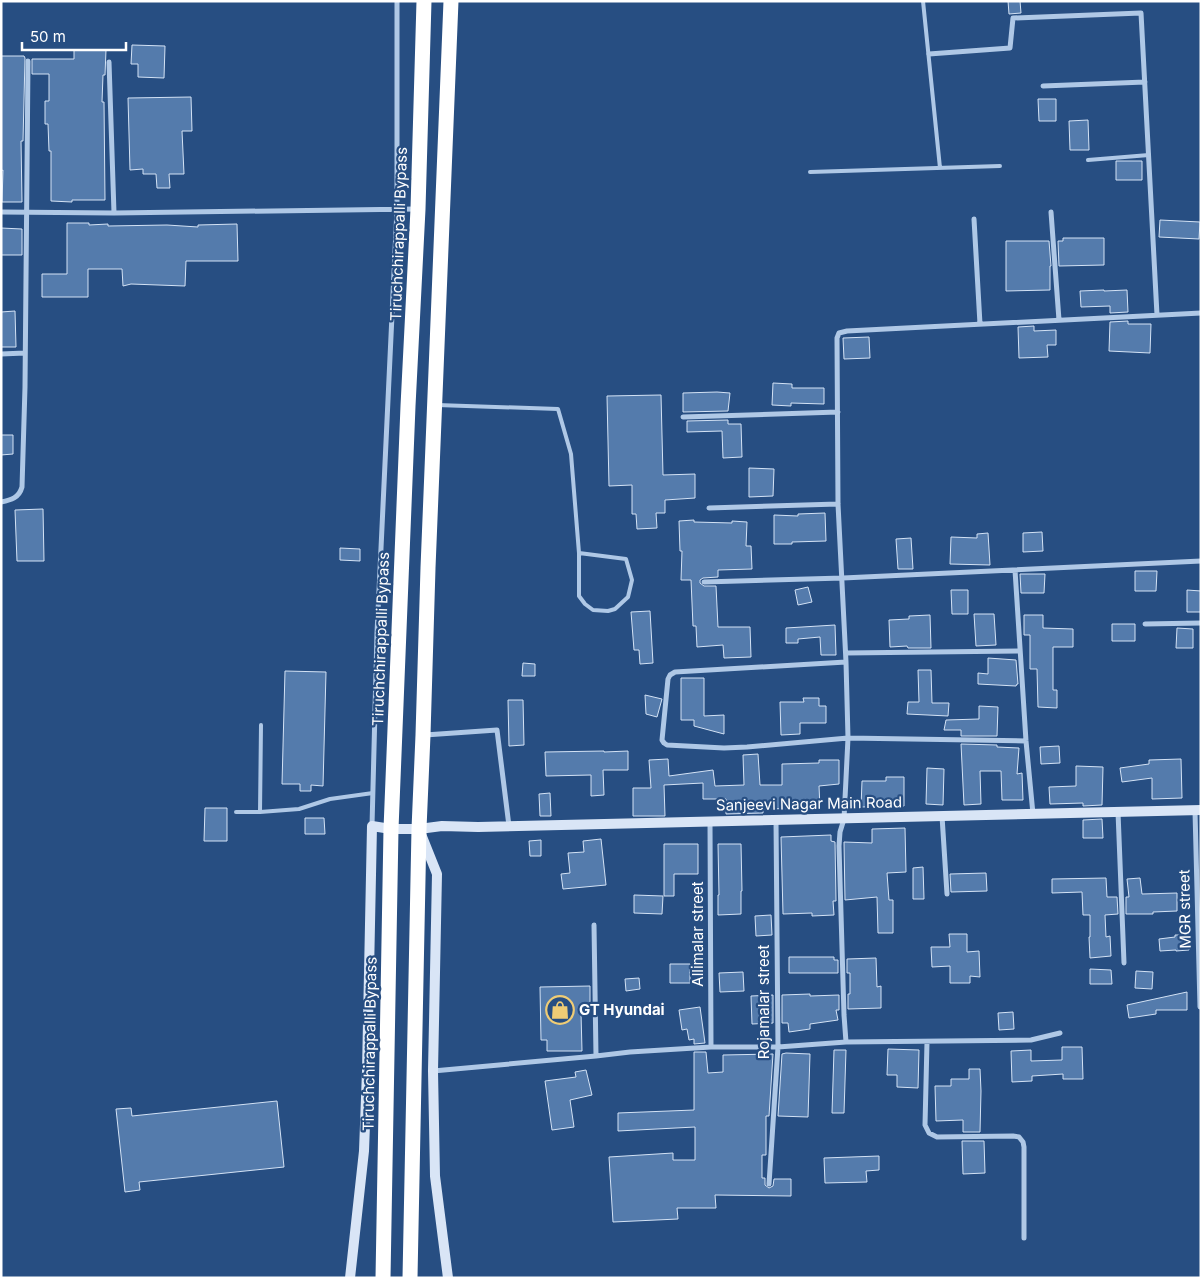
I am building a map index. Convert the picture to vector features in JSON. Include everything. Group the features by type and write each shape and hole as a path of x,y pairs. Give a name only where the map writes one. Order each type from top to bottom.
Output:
{"highway":[{"name":"Tiruchchirappalli Bypass","path":"383,1278 391,829 418,210 424,1"},
{"path":"410,1278 419,829 427,577 452,2"}],"main road":[{"name":"Sanjeevi Nagar Main Road","path":"372,826 391,829 419,829 442,826 844,819 942,815 1198,810"},
{"path":"350,1278 364,1151 368,1051 372,826"},
{"path":"419,829 437,874 432,1071 435,1176 448,1278"}],"street":[{"path":"372,826 377,633 397,210 397,1"},
{"path":"929,54 1010,48 1013,18 1141,13 1157,315"},
{"path":"1,502 12,500 18,496 22,487 28,61"},
{"path":"110,62 114,213"},
{"path":"1043,86 1145,82"},
{"path":"1,212 114,213 418,210"},
{"path":"1051,212 1059,320"},
{"path":"974,219 980,324"},
{"path":"846,1042 839,846 840,832 844,819 848,738 843,578 838,504 837,338 839,333 846,331 1201,313"},
{"path":"1,354 25,353"},
{"path":"683,417 838,412"},
{"path":"709,508 838,504"},
{"path":"704,582 843,578 1201,561"},
{"path":"1015,570 1026,741 1033,814"},
{"path":"1144,624 1201,624"},
{"path":"846,653 1020,651"},
{"path":"846,662 674,672 668,679 662,740 664,744 668,745 724,748 848,738 1026,741"},
{"path":"423,735 497,730 509,826"},
{"name":"MGR street","path":"1198,810 1200,1007"},
{"path":"1118,812 1124,963"},
{"path":"942,815 946,894"},
{"name":"Rojamalar street","path":"769,1184 778,1047 776,820"},
{"name":"Allimalar street","path":"710,821 710,1048"},
{"path":"594,925 596,1056"},
{"path":"432,1071 630,1052 778,1047 846,1042 1031,1040 1060,1033"},
{"path":"926,1042 925,1125 928,1133 938,1137 1013,1136 1018,1137 1023,1142 1024,1238"}],"lane":[{"path":"923,1 940,168"},
{"path":"1088,160 1149,155"},
{"path":"810,172 1000,166"},
{"path":"435,405 558,409 571,454 579,553 579,596 593,610 608,611 615,609 628,597 632,580 626,559 579,553"},
{"path":"260,725 260,812"},
{"path":"236,812 299,809 330,799 373,793"}],"building":[{"path":"1008,1 1020,1 1021,13 1009,14"},
{"path":"132,45 165,46 164,78 138,77 138,64 131,64"},
{"path":"74,50 106,50 102,102 104,102 105,200 51,201 51,151 49,151 48,124 45,124 45,101 49,101 49,74 32,74 32,59 74,59"},
{"path":"1,56 24,56 25,58 23,141 21,141 22,202 2,202"},
{"path":"191,97 192,131 182,131 184,174 169,174 170,188 157,188 156,174 143,174 143,169 130,170 128,98"},
{"path":"1038,99 1056,99 1056,121 1039,121"},
{"path":"1088,120 1089,150 1070,150 1069,121"},
{"path":"1116,161 1142,161 1142,180 1116,180"},
{"path":"1160,220 1200,222 1199,239 1159,237"},
{"path":"67,223 108,224 108,226 167,225 198,227 198,225 237,224 238,261 186,261 185,286 131,284 123,286 122,269 88,269 88,297 42,297 42,274 67,274"},
{"path":"1,228 22,229 22,255 1,255"},
{"path":"1063,238 1104,238 1104,265 1059,266 1058,241 1063,241"},
{"path":"1006,241 1049,241 1050,290 1006,291"},
{"path":"1127,290 1128,312 1110,313 1110,306 1081,307 1080,291"},
{"path":"15,311 16,347 1,347 1,312"},
{"path":"1128,321 1128,324 1151,324 1150,353 1109,351 1110,322"},
{"path":"1034,326 1034,331 1056,330 1056,345 1047,345 1048,357 1019,358 1018,327"},
{"path":"869,337 870,358 844,359 843,338"},
{"path":"773,383 792,384 792,388 824,388 824,404 791,403 791,406 772,405"},
{"path":"683,393 730,393 728,411 683,412"},
{"path":"661,395 663,475 695,474 695,498 665,500 665,513 656,513 657,528 637,529 636,514 632,514 632,485 609,486 607,396"},
{"path":"728,420 728,424 741,424 742,457 723,458 722,431 687,432 687,421"},
{"path":"1,435 13,435 13,454 1,455"},
{"path":"749,468 774,469 773,496 749,497"},
{"path":"43,509 44,561 17,561 15,510"},
{"path":"825,513 826,541 774,544 774,515 798,516 798,514"},
{"path":"694,520 694,522 747,522 746,546 751,546 752,569 718,570 718,577 703,578 700,580 700,583 704,586 716,586 718,627 750,627 751,657 724,658 723,645 697,647 696,626 693,626 691,580 681,580 682,551 680,551 679,521"},
{"path":"1042,532 1043,551 1023,552 1023,533"},
{"path":"988,533 990,565 950,564 951,537 977,538 977,534"},
{"path":"911,538 913,569 898,569 896,539"},
{"path":"340,548 360,549 360,561 340,560"},
{"path":"1135,571 1157,571 1156,591 1135,591"},
{"path":"1020,574 1045,574 1044,593 1021,593"},
{"path":"808,587 812,602 798,605 795,590"},
{"path":"951,590 968,590 968,614 952,614"},
{"path":"1187,590 1201,591 1201,612 1187,612"},
{"path":"650,611 653,663 640,664 639,650 634,650 631,612"},
{"path":"974,614 994,614 996,645 976,646"},
{"path":"930,615 931,648 890,647 889,620 909,619 909,616"},
{"path":"1024,615 1043,615 1043,628 1073,629 1073,647 1053,647 1053,690 1057,690 1057,708 1038,707 1037,669 1030,669 1030,635 1024,635"},
{"path":"1112,624 1135,624 1135,641 1112,641"},
{"path":"835,625 836,655 821,655 820,637 798,639 798,643 786,643 786,628"},
{"path":"1177,628 1193,629 1193,648 1176,648"},
{"path":"988,658 1016,660 1018,684 1016,686 978,684 978,673 988,674"},
{"path":"523,663 535,664 535,676 522,676"},
{"path":"918,670 931,670 932,703 949,703 948,716 907,714 908,702 919,702"},
{"path":"285,671 326,672 323,786 311,785 311,791 300,791 300,784 282,784"},
{"path":"681,678 704,678 704,716 724,715 724,734 694,726 694,720 681,720"},
{"path":"645,695 662,699 657,717 646,714"},
{"path":"803,698 819,698 819,706 826,706 826,723 800,723 800,734 781,735 780,702 804,702"},
{"path":"508,700 523,700 524,745 509,746"},
{"path":"979,706 998,707 997,736 961,736 961,730 944,730 946,720 979,719"},
{"path":"961,744 1019,748 1017,774 1022,773 1023,800 1002,800 1001,771 980,771 981,804 964,805"},
{"path":"1059,746 1060,763 1041,764 1040,747"},
{"path":"628,751 628,770 603,770 604,795 591,796 591,775 546,776 545,752"},
{"path":"758,754 760,785 782,785 782,764 819,763 819,760 839,760 839,784 819,786 820,808 763,809 763,813 726,814 726,799 703,799 703,783 664,785 665,816 633,816 633,788 651,788 649,760 668,759 669,776 713,770 715,786 744,785 743,755"},
{"path":"1181,759 1182,798 1152,799 1152,778 1122,782 1120,768 1149,764 1149,760"},
{"path":"1076,766 1103,767 1102,805 1083,806 1083,803 1050,804 1049,787 1076,786"},
{"path":"927,768 944,769 943,805 926,804"},
{"path":"886,777 904,777 904,806 861,807 862,781 886,781"},
{"path":"550,793 551,816 540,816 539,794"},
{"path":"205,808 227,808 227,841 204,841"},
{"path":"305,818 324,818 325,834 305,834"},
{"path":"1102,819 1103,838 1083,838 1083,820"},
{"path":"905,828 906,872 887,873 889,900 893,900 893,933 878,933 877,897 845,900 844,842 872,843 872,829"},
{"path":"831,835 831,841 835,842 836,901 833,901 834,915 812,916 812,913 783,914 781,837"},
{"path":"601,839 606,885 563,889 561,874 570,873 568,853 584,852 583,841"},
{"path":"541,840 541,856 530,856 529,841"},
{"path":"664,844 698,844 698,874 674,874 674,896 664,896"},
{"path":"718,844 741,844 741,914 718,915"},
{"path":"923,867 924,899 913,899 913,868"},
{"path":"986,873 987,891 951,892 950,874"},
{"path":"1106,878 1107,897 1117,897 1118,914 1105,915 1106,937 1110,936 1111,956 1090,958 1090,915 1083,915 1082,892 1052,893 1052,879"},
{"path":"1140,878 1142,894 1177,893 1177,911 1153,912 1153,914 1126,914 1126,897 1129,897 1127,879"},
{"path":"634,895 663,896 662,914 634,913"},
{"path":"771,915 772,935 756,936 755,916"},
{"path":"949,934 967,934 967,952 979,951 980,977 970,976 970,983 950,983 950,966 932,967 931,947 950,947"},
{"path":"1175,935 1188,935 1189,950 1160,951 1159,939 1175,937"},
{"path":"789,957 834,957 834,960 838,960 838,973 789,973"},
{"path":"876,958 877,987 881,986 881,1008 848,1009 850,973 847,973 847,959"},
{"path":"670,964 690,964 690,983 670,983"},
{"path":"1090,969 1111,970 1112,984 1090,984"},
{"path":"1136,971 1153,972 1152,989 1135,988"},
{"path":"743,972 744,991 720,992 719,973"},
{"path":"639,978 640,989 626,991 625,979"},
{"path":"590,986 590,1013 581,1013 582,1051 547,1051 547,1040 541,1040 540,987"},
{"path":"1187,992 1187,1010 1156,1010 1156,1014 1129,1018 1127,1005"},
{"path":"810,994 810,996 839,995 839,1010 836,1010 838,1020 810,1024 810,1029 789,1032 788,1023 782,1023 782,995"},
{"path":"773,995 773,1023 752,1024 751,996"},
{"path":"700,1007 705,1043 694,1044 694,1039 689,1040 687,1029 682,1030 679,1010"},
{"path":"1013,1012 1014,1029 999,1030 998,1013"},
{"path":"1062,1047 1082,1047 1083,1079 1063,1079 1063,1074 1032,1076 1032,1081 1012,1082 1011,1051 1031,1050 1031,1061 1062,1060"},
{"path":"888,1049 919,1050 918,1088 897,1087 897,1075 887,1075"},
{"path":"834,1050 846,1050 844,1113 832,1113"},
{"path":"694,1052 706,1052 708,1073 723,1072 723,1055 773,1054 769,1116 766,1116 766,1155 762,1155 762,1178 765,1178 765,1185 769,1188 773,1186 774,1179 791,1179 791,1196 715,1195 716,1208 677,1208 678,1219 613,1222 609,1157 673,1153 673,1160 695,1160 695,1127 618,1131 618,1113 694,1110"},
{"path":"782,1054 810,1054 808,1117 778,1116"},
{"path":"969,1069 980,1069 980,1132 963,1132 963,1120 936,1121 935,1086 951,1086 951,1079 969,1079"},
{"path":"586,1070 592,1095 570,1100 574,1127 552,1130 545,1081 576,1077 575,1072"},
{"path":"277,1101 284,1167 139,1182 140,1190 125,1192 116,1109 131,1108 132,1116"},
{"path":"962,1141 984,1141 985,1173 963,1174"},
{"path":"879,1156 879,1170 866,1171 867,1182 825,1183 824,1158"}],"place":[{"name":"GT Hyundai","path":"560,1010"}]}
